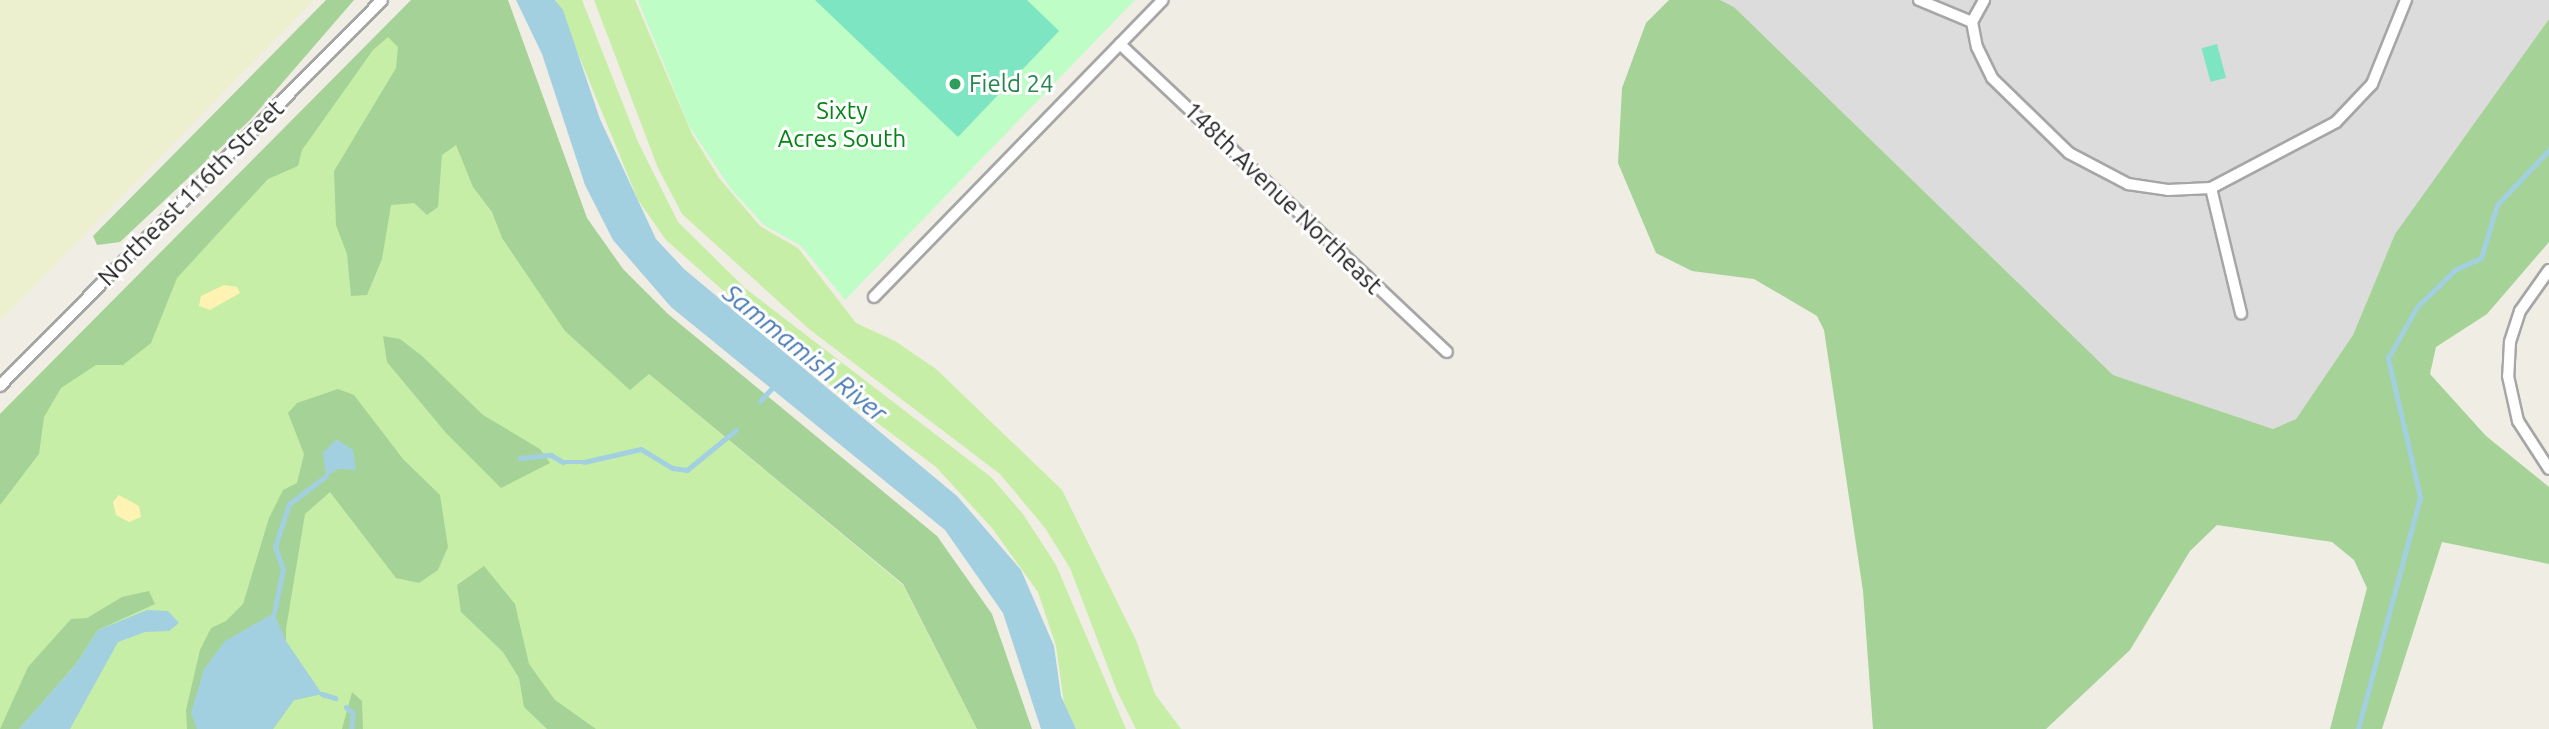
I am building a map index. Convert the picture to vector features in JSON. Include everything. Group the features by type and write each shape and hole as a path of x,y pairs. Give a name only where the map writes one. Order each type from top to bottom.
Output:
{"street":[{"name":"Northeast 116th Street","path":"0,386 382,0"},
{"path":"874,297 1163,0"},
{"path":"1919,0 1972,22"},
{"path":"1984,0 1972,22 1977,47 1992,78 2069,153 2127,184 2168,190 2211,188 2336,122 2361,100 2390,47 2406,0"},
{"name":"148th Avenue Northeast","path":"1120,44 1447,352"},
{"path":"2211,188 2241,313"},
{"path":"2549,270 2520,311 2510,342 2508,376 2518,421 2549,469"}],"shaded area":[{"path":"1720,0 2549,0 2549,19 2395,234 2353,335 2296,419 2273,429 2113,375 1734,7"}],"green space":[{"path":"0,0 314,0 0,321"},
{"path":"326,0 354,0 250,120 120,242 97,245 93,236"},
{"path":"411,0 508,0 587,218 623,269 668,314 937,536 992,614 1032,729 977,729 903,584 649,374 630,390 565,331 502,238 492,212 473,187 456,145 442,155 438,207 427,215 414,203 391,205 382,259 367,295 351,296 347,254 336,225 334,171 396,68 398,47 388,37 373,50 302,150 298,166 268,179 177,278 151,343 123,365 96,365 61,388 44,417 39,454 0,505 0,414"},
{"path":"556,0 582,0 638,142 678,222 746,289 991,477 1023,514 1056,565 1126,729 1076,729 1064,703 1056,646 1038,592 992,528 936,467 847,400 666,240 638,200"},
{"path":"594,0 635,0 692,134 719,178 760,226 798,248 856,323 895,341 936,369 1062,490 1136,640 1155,694 1181,729 1136,729 1117,691 1070,568 1045,528 1000,474 809,329 682,214 658,168"},
{"name":"Sixty Acres South","path":"638,0 1135,0 845,300 801,246 764,225 731,189 689,126"},
{"name":"Field 24","path":"815,0 1027,0 1059,31 958,137"},
{"path":"1669,0 1720,0 1734,7 2113,375 2273,429 2296,419 2353,335 2395,234 2549,19 2549,242 2487,314 2436,347 2430,374 2486,436 2549,487 2549,564 2442,542 2382,729 2330,729 2367,588 2354,560 2332,542 2217,525 2190,551 2130,650 2046,729 1873,729 1863,591 1824,330 1817,316 1754,279 1692,271 1656,253 1618,163 1622,88 1646,23"},
{"path":"403,9 649,374 903,585 977,729 0,729 0,414"},
{"path":"2217,44 2226,78 2211,82 2202,48"},
{"path":"383,336 400,339 422,356 483,415 540,449 550,463 501,488 446,433 387,362"},
{"path":"338,389 354,395 403,459 440,495 448,547 438,570 419,583 396,578 330,492 305,514 286,629 286,642 322,694 294,700 273,729 187,729 186,710 200,650 211,628 226,621 243,604 269,518 283,490 297,483 304,454 288,413 297,403"},
{"path":"484,566 515,604 529,664 555,700 596,729 547,729 524,707 519,678 503,652 461,612 457,585"},
{"path":"149,591 155,604 98,630 76,664 19,729 0,729 28,667 71,619 87,618 122,597"},
{"path":"352,692 362,701 363,729 342,729"}],"sand":[{"path":"224,285 237,287 240,293 210,310 199,306 201,296"},
{"path":"119,495 139,506 141,517 129,522 116,515 113,502"}],"water":[{"path":"516,0 555,0 563,10 600,119 656,239 684,269 957,496 1021,570 1054,646 1061,696 1076,729 1041,729 1003,613 945,530 671,307 613,240 585,185 542,54"},
{"path":"336,439 353,450 356,470 339,469 326,476 323,453"},
{"path":"147,610 168,611 179,623 169,631 145,632 118,642 70,729 19,729 76,664 98,630"},
{"path":"274,613 286,641 322,694 294,700 273,729 197,729 191,713 204,669 225,641"}],"waterway":[{"path":"2358,729 2420,497 2388,358 2417,307 2455,270 2481,258 2497,205 2549,150"},
{"path":"760,401 774,386"},
{"path":"520,458 551,455 563,462 584,462 641,449 673,468 687,470 736,430"},
{"path":"274,613 283,569 275,547 289,504 326,476"},
{"path":"322,694 335,698"},
{"path":"346,707 353,713 352,729"}],"place":[{"name":"Field 24","path":"955,84"}],"water label":[{"name":"Sammamish River","path":"805,353"}]}
